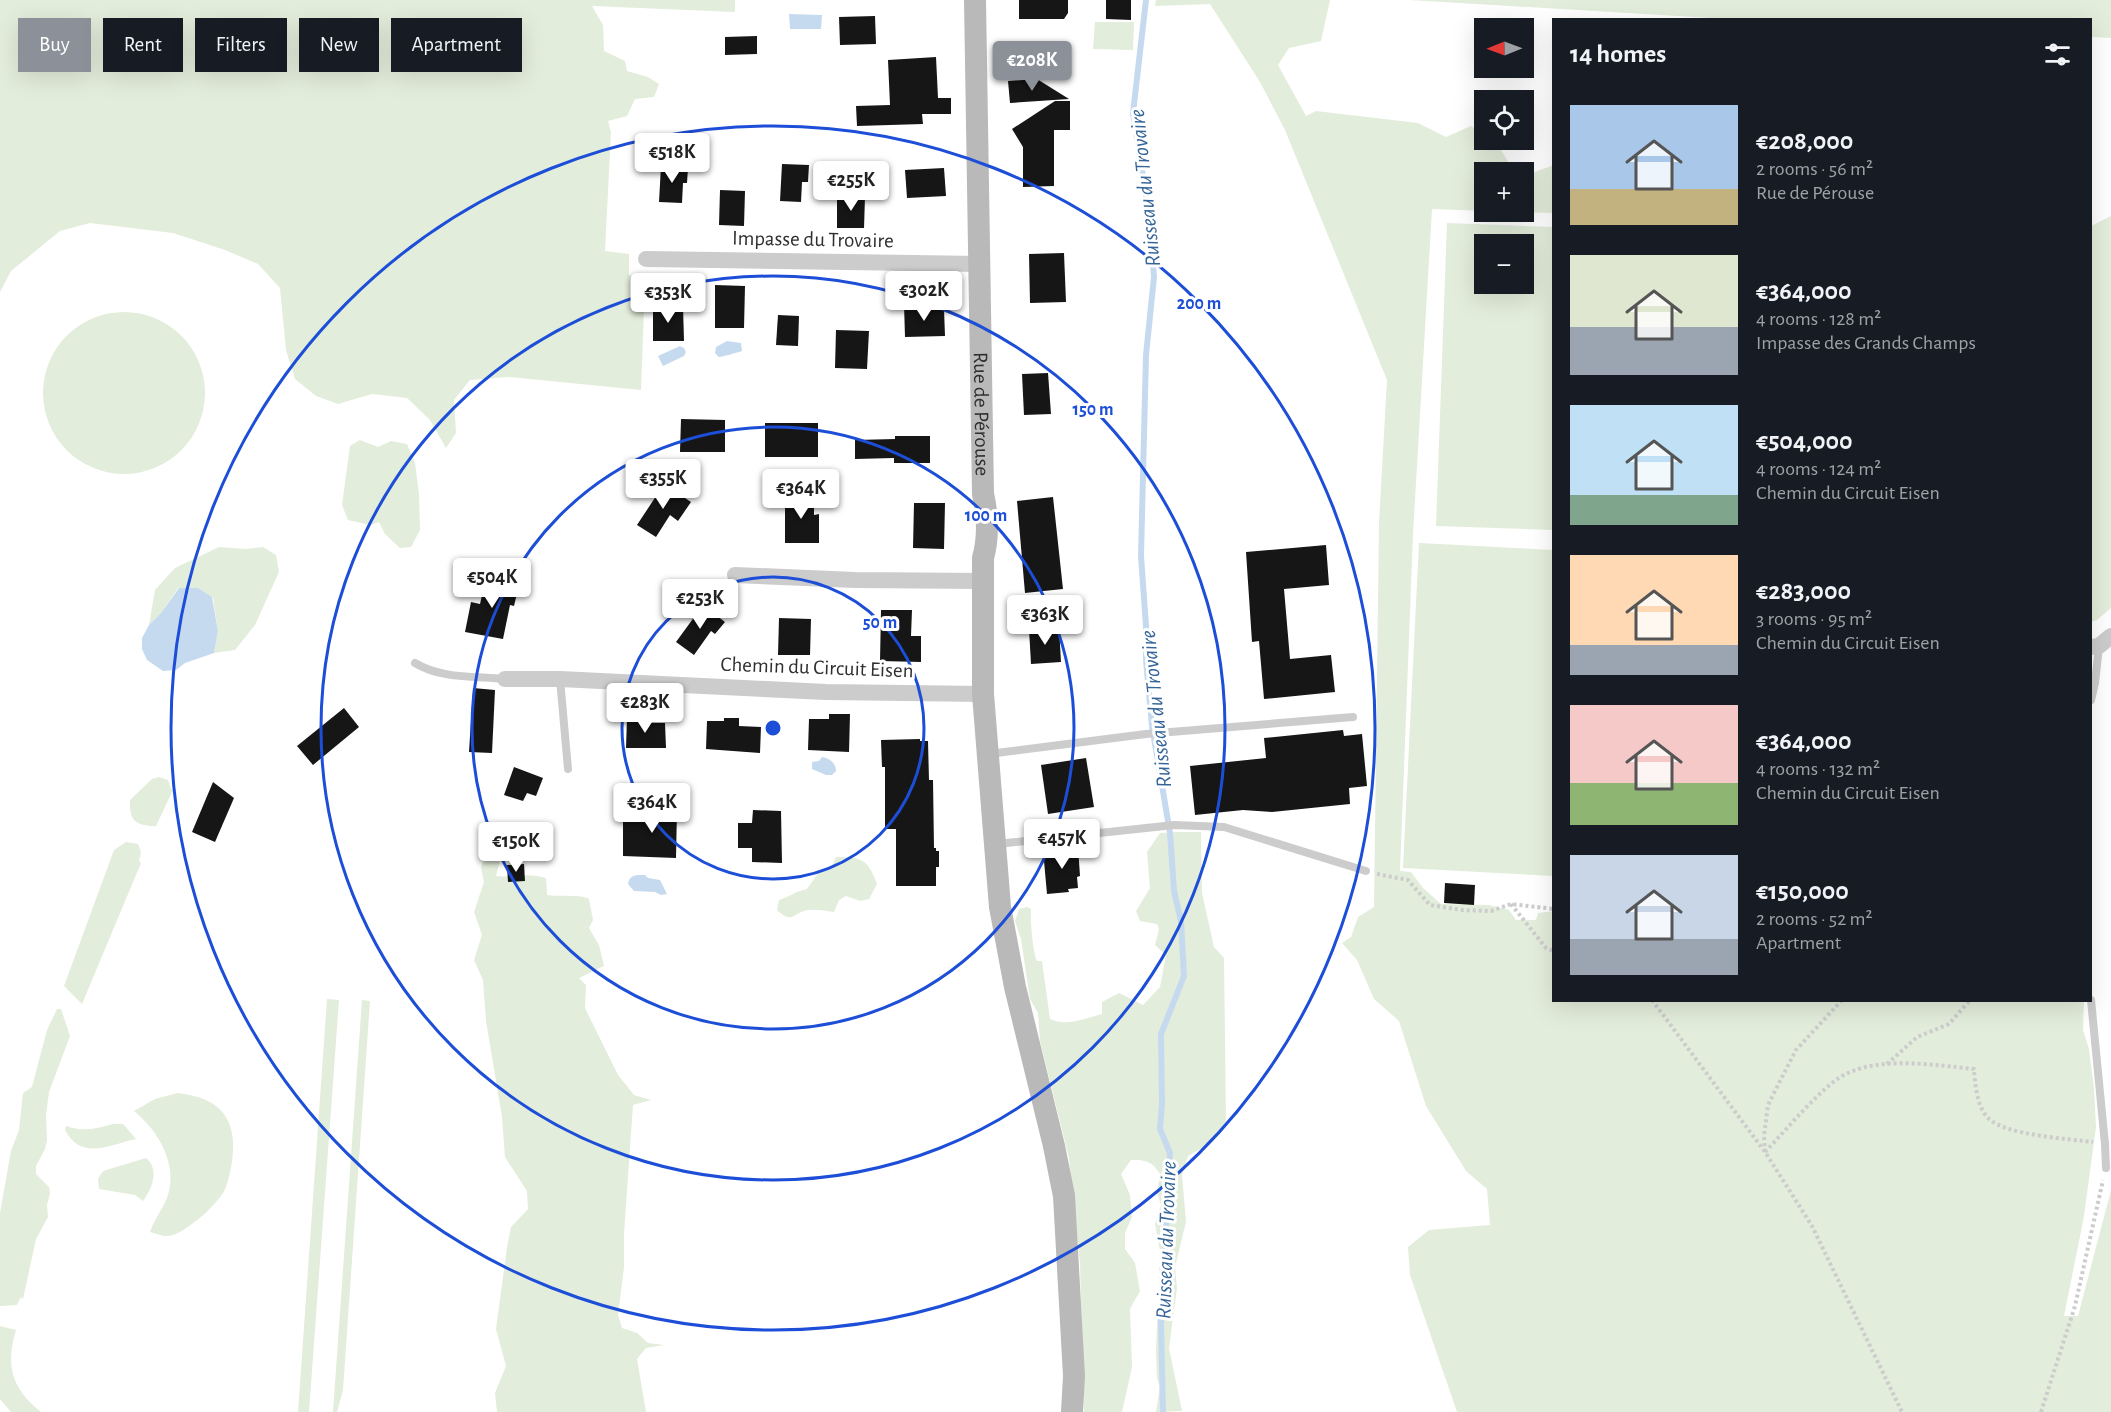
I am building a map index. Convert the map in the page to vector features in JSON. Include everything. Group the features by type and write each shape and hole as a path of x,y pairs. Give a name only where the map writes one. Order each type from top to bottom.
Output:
{"street":[{"name":"Rue de Pérouse","path":"975,0 983,494 987,512 983,581 983,694 993,845 999,899 1015,987 1064,1196 1074,1376 1072,1412"},
{"name":"Impasse du Trovaire","path":"646,259 980,264"},
{"path":"735,575 855,580 983,581"},
{"name":"Chemin du Circuit Eisen","path":"505,679 560,679 826,692 983,694"}],"lane":[{"path":"2092,694 2100,643"},
{"path":"415,663 428,671 442,674 505,679"},
{"path":"560,679 568,769"},
{"path":"987,754 1160,732 1353,717"},
{"path":"993,845 1174,825 1224,826 1366,871"},
{"path":"2091,1002 2106,1168"}],"path":[{"path":"1366,871 1408,880 1430,905 1462,910 1491,911 1511,904 1552,909"},
{"path":"1511,904 1546,948 1552,950"},
{"path":"1653,1002 1765,1152 1812,1227 1902,1412"},
{"path":"1765,1152 1764,1136 1768,1105 1779,1083 1796,1050 1840,1002"},
{"path":"1885,1065 1917,1036 1949,1024 1968,1002"},
{"path":"1765,1152 1833,1082 1861,1067 1910,1062 1974,1069 1976,1093 1988,1118 2009,1130 2105,1144"},
{"path":"2041,1412 2075,1306 2106,1168"}],"green space":[{"path":"0,0 735,0 735,12 592,6 603,25 604,51 625,61 627,71 648,77 659,84 654,97 635,99 627,116 608,121 611,132 605,251 629,254 629,275 645,282 641,390 509,377 470,380 454,400 456,433 446,448 430,420 407,398 372,394 338,404 316,396 295,379 286,350 280,288 258,264 225,250 173,233 90,223 60,231 11,271 0,292"},
{"path":"1156,0 1330,0 1321,41 1289,48 1278,65 1306,116 1316,111 1418,123 1446,137 1471,126 1474,128 1474,150 1501,150 1508,162 1474,162 1474,211 1432,209 1413,534 1400,871 1411,872 1423,888 1441,904 1489,905 1509,910 1516,920 1536,920 1538,913 1552,911 1552,1002 2084,1002 2083,1030 2089,1049 2096,1127 2084,1216 2064,1316 2078,1316 2111,1190 2111,1412 1457,1412 1410,1275 1408,1247 1429,1230 1490,1225 1487,1189 1466,1171 1426,1106 1399,1021 1374,999 1357,960 1342,943 1351,937 1358,917 1374,907 1379,523 1387,380 1285,130 1260,82 1210,4 1155,6"},
{"path":"1409,0 2111,0 2111,38 2092,37 2092,18 1710,18"},
{"path":"1095,22 1134,22 1133,50 1093,49"},
{"path":"1552,166 1552,213 1534,213 1534,172"},
{"path":"2111,216 2111,608 2092,622 2092,226"},
{"path":"1447,223 1552,227 1552,530 1436,526"},
{"path":"124,312 155,319 169,326 181,336 191,348 198,362 205,393 198,424 191,438 181,450 169,460 155,467 124,474 93,467 79,460 67,450 57,438 50,424 43,393 50,362 57,348 67,336 79,326 93,319"},
{"path":"360,440 378,447 391,441 407,444 415,463 419,494 420,530 411,547 400,548 385,534 379,522 370,525 348,520 342,505 350,446"},
{"path":"1419,543 1552,550 1552,876 1403,868"},
{"path":"219,547 246,549 263,547 276,555 279,572 255,625 235,650 214,653 218,631 213,598 198,588 178,588 161,613 149,625 155,590 175,568"},
{"path":"159,777 168,780 173,790 156,826 143,825 132,817 130,800 152,779"},
{"path":"1201,832 1202,893 1214,947 1224,958 1226,1121 1213,1142 1188,1156 1182,1175 1186,1222 1175,1267 1177,1288 1169,1348 1182,1411 1156,1412 1160,1387 1157,1378 1156,1352 1160,1251 1155,1224 1161,1205 1157,1193 1160,1174 1148,1162 1131,1160 1121,1174 1130,1195 1132,1217 1125,1233 1125,1249 1135,1263 1140,1291 1130,1309 1132,1367 1122,1412 1084,1412 1080,1264 1069,1158 1040,1041 1038,1013 1030,999 1021,939 1015,921 1019,909 1027,907 1031,909 1034,951 1037,961 1042,961 1050,1019 1069,1022 1102,1014 1102,1002 1119,993 1143,1005 1160,987 1166,955 1155,945 1159,929 1157,924 1140,921 1136,911 1150,888 1147,852 1160,833"},
{"path":"126,842 138,844 141,863 82,1004 64,986 114,850"},
{"path":"485,856 500,860 496,876 533,875 546,878 547,895 589,899 593,920 589,928 599,945 604,966 579,978 586,985 585,1008 618,1075 634,1095 651,1100 633,1105 624,1234 624,1267 618,1315 622,1328 637,1333 648,1343 664,1345 646,1348 637,1359 646,1412 497,1412 495,1393 506,1366 496,1329 507,1247 511,1227 528,1209 527,1191 505,1157 502,1117 486,1021 483,980 474,960 482,935 474,912 484,882 481,867"},
{"path":"836,857 858,859 867,864 877,884 869,899 860,901 846,896 839,900 834,912 808,910 786,917 777,910 779,900 807,889 819,872 830,870"},
{"path":"327,999 339,1000 309,1412 298,1412"},
{"path":"362,1000 370,1001 343,1390 337,1412 333,1412"},
{"path":"57,1009 61,1009 70,1036 49,1092 46,1115 47,1140 36,1166 36,1174 49,1187 48,1217 36,1239 23,1299 21,1297 17,1305 0,1306 0,1213 11,1151 19,1130 23,1093 32,1087 47,1030"},
{"path":"178,1093 205,1100 223,1113 232,1134 232,1162 225,1190 211,1207 183,1230 174,1235 164,1236 150,1232 167,1198 170,1186 168,1162 159,1139 134,1111 155,1099"},
{"path":"123,1124 136,1139 106,1147 87,1148 72,1140 65,1130 66,1126 90,1129"},
{"path":"146,1158 154,1173 152,1185 143,1201 135,1195 99,1189 98,1179 103,1171"},
{"path":"0,1326 16,1330 11,1355 14,1376 23,1395 41,1412 11,1412 0,1399"}],"water":[{"path":"789,14 822,15 821,29 790,29"},
{"path":"727,341 741,343 742,351 719,357 715,353 716,347"},
{"path":"680,346 686,352 684,356 663,366 658,356"},
{"path":"179,588 198,588 212,597 218,631 214,653 185,663 176,670 163,671 147,660 142,649 142,638 149,625"},
{"path":"822,757 830,760 835,766 836,771 832,775 812,769 812,762 819,761"},
{"path":"645,875 648,878 660,880 667,894 634,891 628,884 630,878"}],"building":[{"path":"1019,0 1068,0 1068,13 1064,19 1019,19"},
{"path":"1106,0 1131,0 1131,20 1106,19"},
{"path":"875,16 876,44 840,45 839,17"},
{"path":"757,36 757,54 725,55 725,37"},
{"path":"936,57 938,98 951,98 951,114 922,114 923,124 857,126 856,106 890,105 888,60"},
{"path":"1037,79 1069,99 1010,103 1008,81"},
{"path":"1055,101 1070,101 1070,130 1054,130 1054,186 1023,187 1023,147 1012,129"},
{"path":"782,164 809,165 808,182 802,182 801,202 780,201"},
{"path":"661,166 688,168 687,183 683,183 682,203 659,202"},
{"path":"944,168 946,196 907,198 905,170"},
{"path":"720,190 745,191 744,226 719,225"},
{"path":"837,196 865,196 864,228 837,228"},
{"path":"1064,253 1066,302 1030,303 1029,254"},
{"path":"715,285 745,286 744,328 715,328"},
{"path":"904,304 922,304 922,310 944,309 945,336 905,337"},
{"path":"653,306 683,306 684,341 653,341"},
{"path":"778,315 799,316 798,346 776,345"},
{"path":"836,330 869,331 867,369 835,368"},
{"path":"1048,373 1051,414 1024,415 1022,374"},
{"path":"681,419 725,420 725,452 680,452"},
{"path":"765,423 818,423 818,457 765,457"},
{"path":"895,436 930,436 930,463 894,463 894,458 855,459 855,440 895,439"},
{"path":"664,484 691,502 678,521 670,515 656,537 637,525"},
{"path":"785,495 814,495 814,515 819,514 819,543 785,543"},
{"path":"1053,497 1063,589 1025,593 1017,501"},
{"path":"914,503 945,503 944,549 913,548"},
{"path":"1326,545 1329,585 1284,589 1290,659 1331,655 1335,692 1264,699 1259,641 1252,642 1246,552"},
{"path":"486,578 519,585 514,606 510,605 503,639 465,632 471,602 480,604"},
{"path":"703,605 725,622 715,634 711,631 694,655 676,642"},
{"path":"881,610 912,610 911,636 921,636 921,662 880,661"},
{"path":"779,618 811,619 810,655 778,655"},
{"path":"1059,627 1061,662 1031,664 1029,629"},
{"path":"473,688 495,690 492,753 469,752"},
{"path":"344,708 359,727 313,765 297,746"},
{"path":"829,714 850,714 849,752 808,750 809,719 829,719"},
{"path":"627,718 645,718 644,723 665,723 666,748 626,748"},
{"path":"724,718 739,718 739,726 761,727 760,753 706,749 707,721 724,721"},
{"path":"1343,730 1344,736 1362,734 1367,786 1349,788 1350,804 1272,812 1243,810 1195,815 1190,766 1266,758 1264,738"},
{"path":"920,739 920,741 928,741 929,780 933,780 934,848 939,851 936,886 896,886 896,829 885,829 885,767 882,767 881,740"},
{"path":"1086,758 1094,807 1048,814 1041,765"},
{"path":"514,767 543,778 536,796 527,793 523,801 504,795"},
{"path":"213,782 234,798 215,842 192,832"},
{"path":"641,808 677,809 676,858 623,856 623,822 641,822"},
{"path":"753,810 781,811 782,863 752,862 752,848 738,848 738,823 752,823"},
{"path":"1078,847 1080,876 1077,877 1078,888 1068,889 1069,892 1047,894 1043,850"},
{"path":"524,864 525,881 508,882 507,865"},
{"path":"1445,883 1475,885 1474,905 1444,903"}],"waterway":[{"name":"Ruisseau du Trovaire","path":"1146,0 1133,113 1149,215 1154,277 1146,355 1141,556 1152,726 1170,833 1174,891 1181,921 1184,976 1161,1034 1160,1129 1170,1153 1161,1323 1163,1412"}]}
